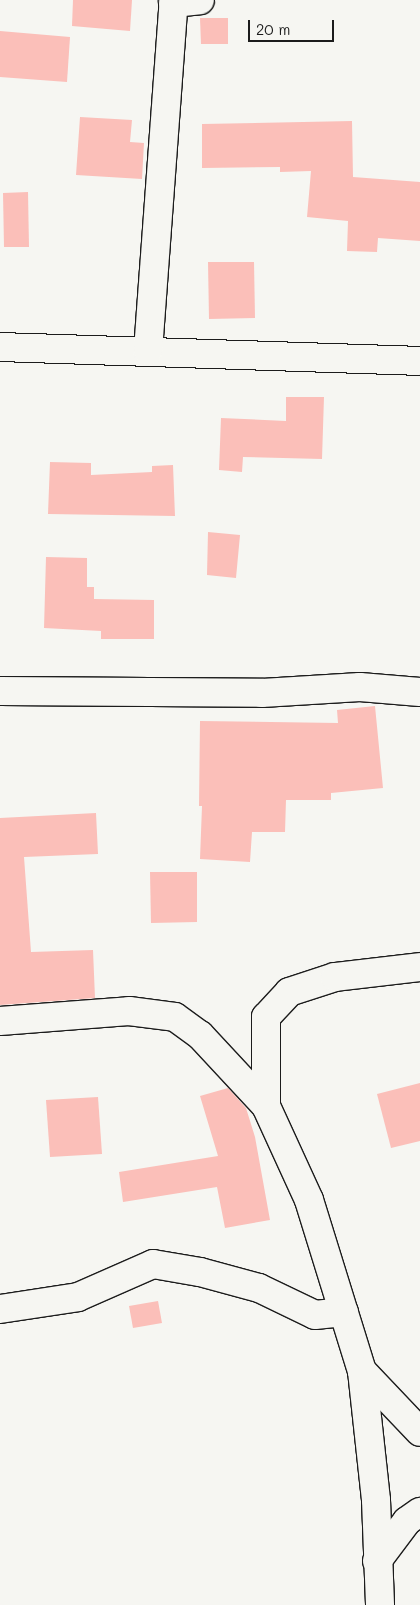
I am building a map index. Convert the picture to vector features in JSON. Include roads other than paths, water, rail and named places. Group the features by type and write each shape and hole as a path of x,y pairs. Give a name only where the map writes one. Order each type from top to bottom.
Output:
{"street":[{"path":"148,351 182,1"},
{"path":"0,347 420,361"},
{"path":"0,691 262,693 360,687 420,692"},
{"path":"266,1106 266,1017 289,992 336,977 420,967"},
{"path":"0,1021 129,1011 175,1017 200,1035 266,1106 309,1200 362,1371 376,1500 380,1605"},
{"path":"0,1309 78,1297 153,1264 200,1272 259,1288 315,1315 344,1312"},
{"path":"362,1371 420,1432"},
{"path":"377,1561 407,1521 420,1512"}]}
